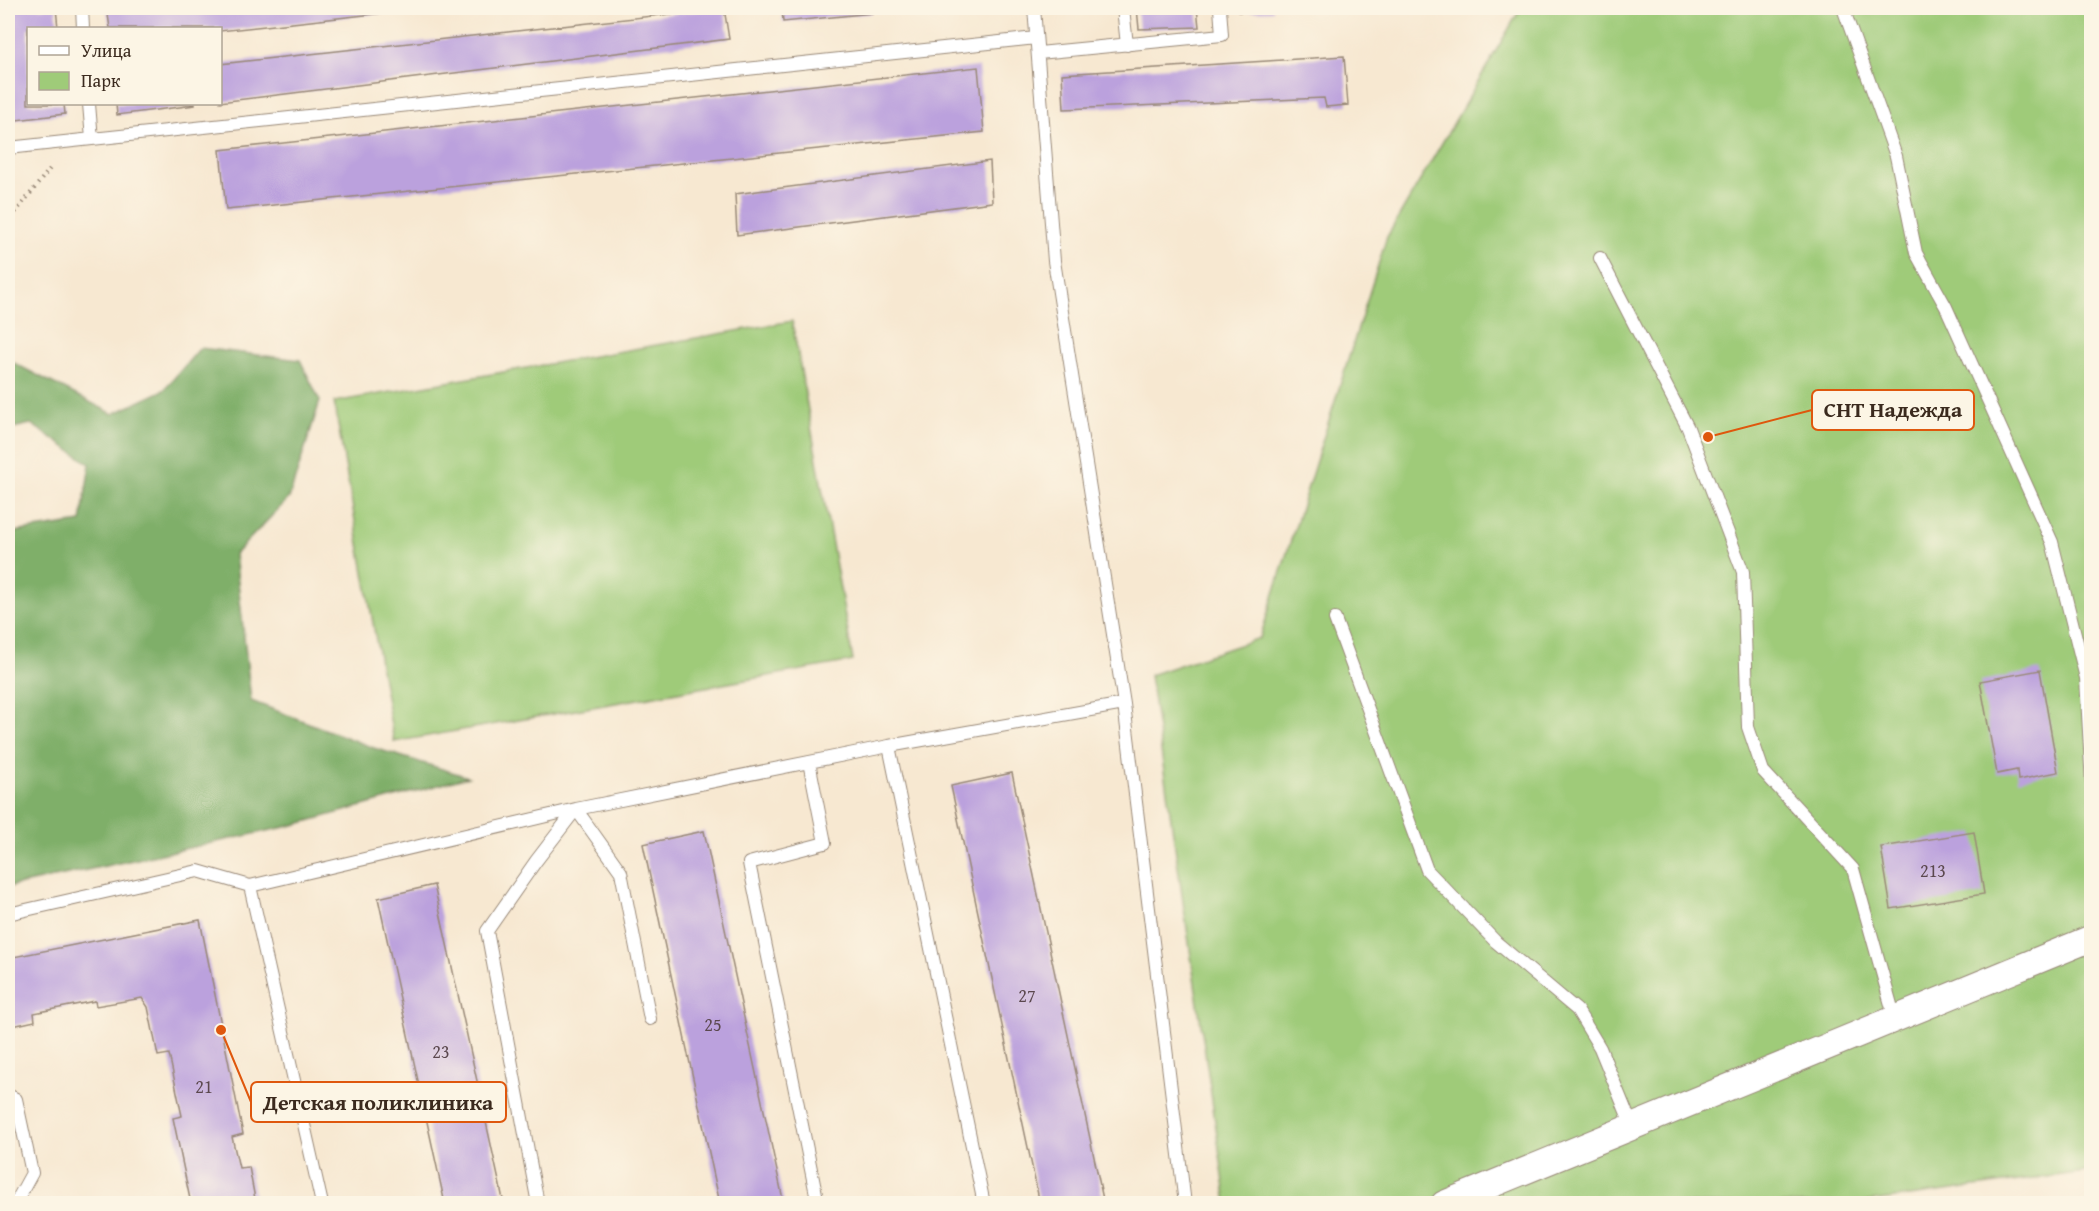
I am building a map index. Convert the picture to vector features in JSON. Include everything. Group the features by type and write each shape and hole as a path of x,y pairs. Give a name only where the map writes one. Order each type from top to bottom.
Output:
{"street":[{"path":"1444,1203 2091,938"}],"lane":[{"path":"82,8 84,27"},
{"path":"1034,8 1054,261 1124,704 1185,1203"},
{"path":"1123,8 1127,45"},
{"path":"1039,53 1222,35 1220,8"},
{"path":"1843,8 1896,156 1916,253 1946,308 2052,542 2086,678 2091,785"},
{"path":"8,148 1036,38"},
{"path":"89,105 92,139"},
{"path":"1600,258 1688,428 1743,572 1748,727 1763,771 1853,869 1895,1019"},
{"path":"1335,620 1427,870 1496,942 1577,1010 1600,1048 1632,1126"},
{"path":"8,914 198,871 250,886 576,809 889,746 1124,704"},
{"path":"889,746 984,1203"},
{"path":"809,762 825,843 749,863 818,1203"},
{"path":"576,809 621,872 650,1019"},
{"path":"538,1203 487,931 576,809"},
{"path":"250,886 322,1203"},
{"path":"8,1095 16,1099 32,1173 15,1203"}],"path":[{"path":"8,222 72,141"}],"green space":[{"path":"1521,8 2091,8 2091,1171 1851,1204 1227,1203 1150,675 1260,638 1387,237"},
{"path":"792,321 853,661 394,742 334,402"},
{"path":"200,348 300,360 320,401 289,498 235,554 251,701 374,748 468,777 290,826 8,887 8,533 81,522 90,464 31,424 8,429 8,360 113,414 164,390"}],"building":[{"path":"8,8 56,8 58,27 27,27 27,105 64,105 65,114 8,121"},
{"path":"107,8 419,8 222,31 222,27 110,27"},
{"path":"724,8 729,39 222,102 222,64"},
{"path":"782,8 871,8 872,13 783,22"},
{"path":"1137,8 1197,8 1199,27 1139,29"},
{"path":"1237,8 1273,8 1273,11 1238,12"},
{"path":"1344,56 1348,105 1326,107 1324,98 1064,109 1062,74"},
{"path":"978,67 984,132 226,210 220,150"},
{"path":"116,105 195,105 117,115"},
{"path":"990,161 992,202 737,235 735,194"},
{"path":"2040,670 2058,772 2018,780 2017,770 1997,774 1980,681"},
{"path":"1012,773 1104,1204 1040,1204 951,786"},
{"path":"704,831 784,1204 720,1204 643,844"},
{"path":"1974,832 1984,894 1891,909 1881,847"},
{"path":"434,885 504,1204 445,1204 378,898"},
{"path":"200,920 243,1134 232,1137 239,1168 249,1167 256,1204 191,1204 173,1118 182,1116 169,1054 158,1056 148,1007 142,998 96,1006 95,1001 34,1013 35,1021 8,1027 8,958"}],"place":[{"name":"СНТ Надежда","path":"1708,437"},
{"name":"Детская поликлиника","path":"221,1030"}]}
